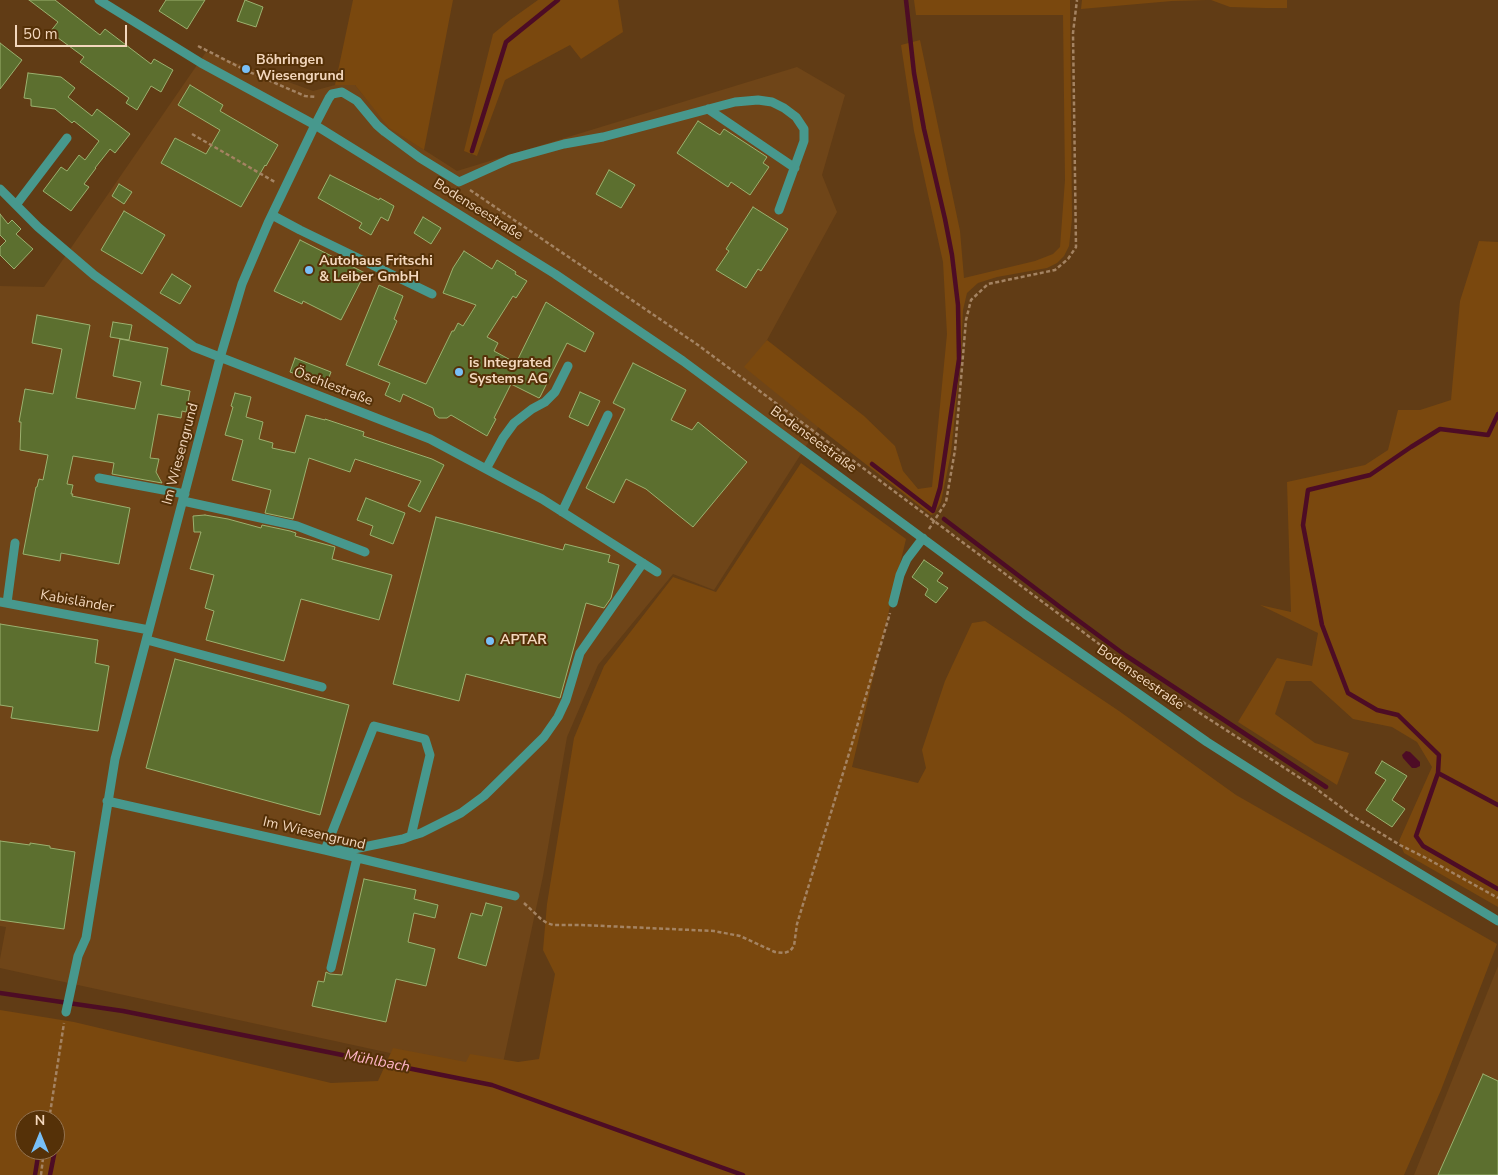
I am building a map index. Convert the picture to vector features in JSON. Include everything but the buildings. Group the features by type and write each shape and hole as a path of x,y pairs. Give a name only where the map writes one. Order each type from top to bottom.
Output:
{"street":[{"name":"Bodenseestraße","path":"99,0 201,64 315,125 563,279 683,362 1025,614 1207,742 1498,922"},
{"path":"329,98 332,94 342,92 357,101 385,132 420,158 459,182 519,157 564,144 603,137 736,102 758,100 772,102 796,117 804,129 804,141 779,210"},
{"name":"Im Wiesengrund","path":"66,1012 78,956 86,938 115,759 220,358 242,284 272,215 329,98"},
{"path":"708,109 794,168"},
{"path":"16,205 67,138"},
{"name":"Öschlestraße","path":"0,189 38,227 94,275 194,347 430,439 542,499 657,572"},
{"path":"272,215 432,294"},
{"path":"486,470 502,438 514,423 545,402 555,392 568,366"},
{"path":"562,512 608,415"},
{"path":"99,478 184,497 297,526 365,552"},
{"path":"893,603 900,575 907,559 923,538"},
{"path":"3,603 15,543"},
{"path":"410,836 430,755 425,739 374,726 325,850 349,850 371,847 410,836 461,813 484,796 544,737 558,717 566,700 580,653 643,563"},
{"name":"Kabisländer","path":"3,603 149,630"},
{"path":"147,640 322,688"},
{"name":"Im Wiesengrund","path":"107,801 325,850 515,896"},
{"path":"332,968 357,858"}],"path":[{"path":"935,522 946,502 955,450 966,320 971,300 988,284 1055,270 1068,259 1076,246 1073,33 1077,0"},
{"path":"191,42 247,71 305,96 329,98"},
{"path":"192,134 285,188"},
{"path":"459,182 698,345 1138,673 1314,787 1354,817 1400,845 1498,898"},
{"path":"515,896 541,919 553,925 714,931 740,936 775,952 784,953 790,951 794,946 797,924 893,603"},
{"path":"51,1110 66,1012"},
{"path":"40,1175 42,1160"}],"shaded area":[{"path":"353,0 453,0 424,150 389,128 355,85 335,85"},
{"path":"538,0 618,0 623,32 581,59 570,45 505,80 477,156 464,151 493,34"},
{"path":"914,0 1070,0 1072,219 1069,246 1064,256 1057,263 1047,268 997,277 978,283 967,293 963,310 961,356 951,453 941,502 934,514 931,515 744,367 767,340 864,416 895,446 903,471 918,489 932,487 947,334 943,262 914,131 901,45 920,40 960,231 964,278 1035,261 1053,254 1060,247 1065,180 1063,15 916,15"},
{"path":"1082,0 1207,0 1081,9"},
{"path":"1211,0 1287,0 1287,8 1230,7"},
{"path":"206,52 313,91 335,85 355,85 390,128 457,171 797,67 845,95 822,175 837,212 755,362 824,418 714,590 673,574 598,665 567,737 543,876 500,1077 0,968 6,927 0,926 0,286 44,287"},
{"path":"1479,241 1498,242 1498,907 1404,853 1399,841 1432,767 1417,742 1392,727 1353,719 1311,681 1286,681 1275,714 1315,743 1349,753 1337,785 1238,722 1277,658 1312,666 1318,633 1260,605 1291,612 1287,482 1365,465 1388,450 1398,410 1420,410 1451,400 1460,301"},
{"path":"801,463 906,539 852,767 918,783 926,768 922,750 945,681 972,623 985,621 1119,711 1236,795 1497,944 1441,1090 1404,1175 0,1175 0,1010 74,1022 331,1083 378,1081 393,1048 466,1062 470,1054 518,1062 539,1059 555,974 543,950 547,904 574,738 604,666 673,577 716,592"},
{"path":"1406,751 1410,752 1420,762 1420,766 1412,768 1403,758 1402,755"},
{"path":"1498,966 1498,1175 1414,1175"}],"waterway":[{"path":"472,151 506,42 558,0"},
{"path":"872,464 933,511 940,488 959,359 958,305 952,255 924,129 914,73 906,0"},
{"path":"1498,414 1488,435 1440,429 1370,475 1308,490 1303,525 1322,625 1348,693 1377,710 1398,715 1439,755 1438,773 1416,836 1423,846 1498,889"},
{"path":"944,519 1125,655 1326,787"},
{"path":"1438,773 1498,805"},
{"name":"Mühlbach","path":"0,993 123,1011 492,1085 743,1175"},
{"path":"35,1175 37,1160"},
{"path":"50,1175 53,1160"}],"place":[{"name":"Böhringen Wiesengrund","path":"246,69"},
{"name":"Autohaus Fritschi & Leiber GmbH","path":"309,270"},
{"name":"is Integrated Systems AG","path":"459,372"},
{"name":"APTAR","path":"490,641"}]}
